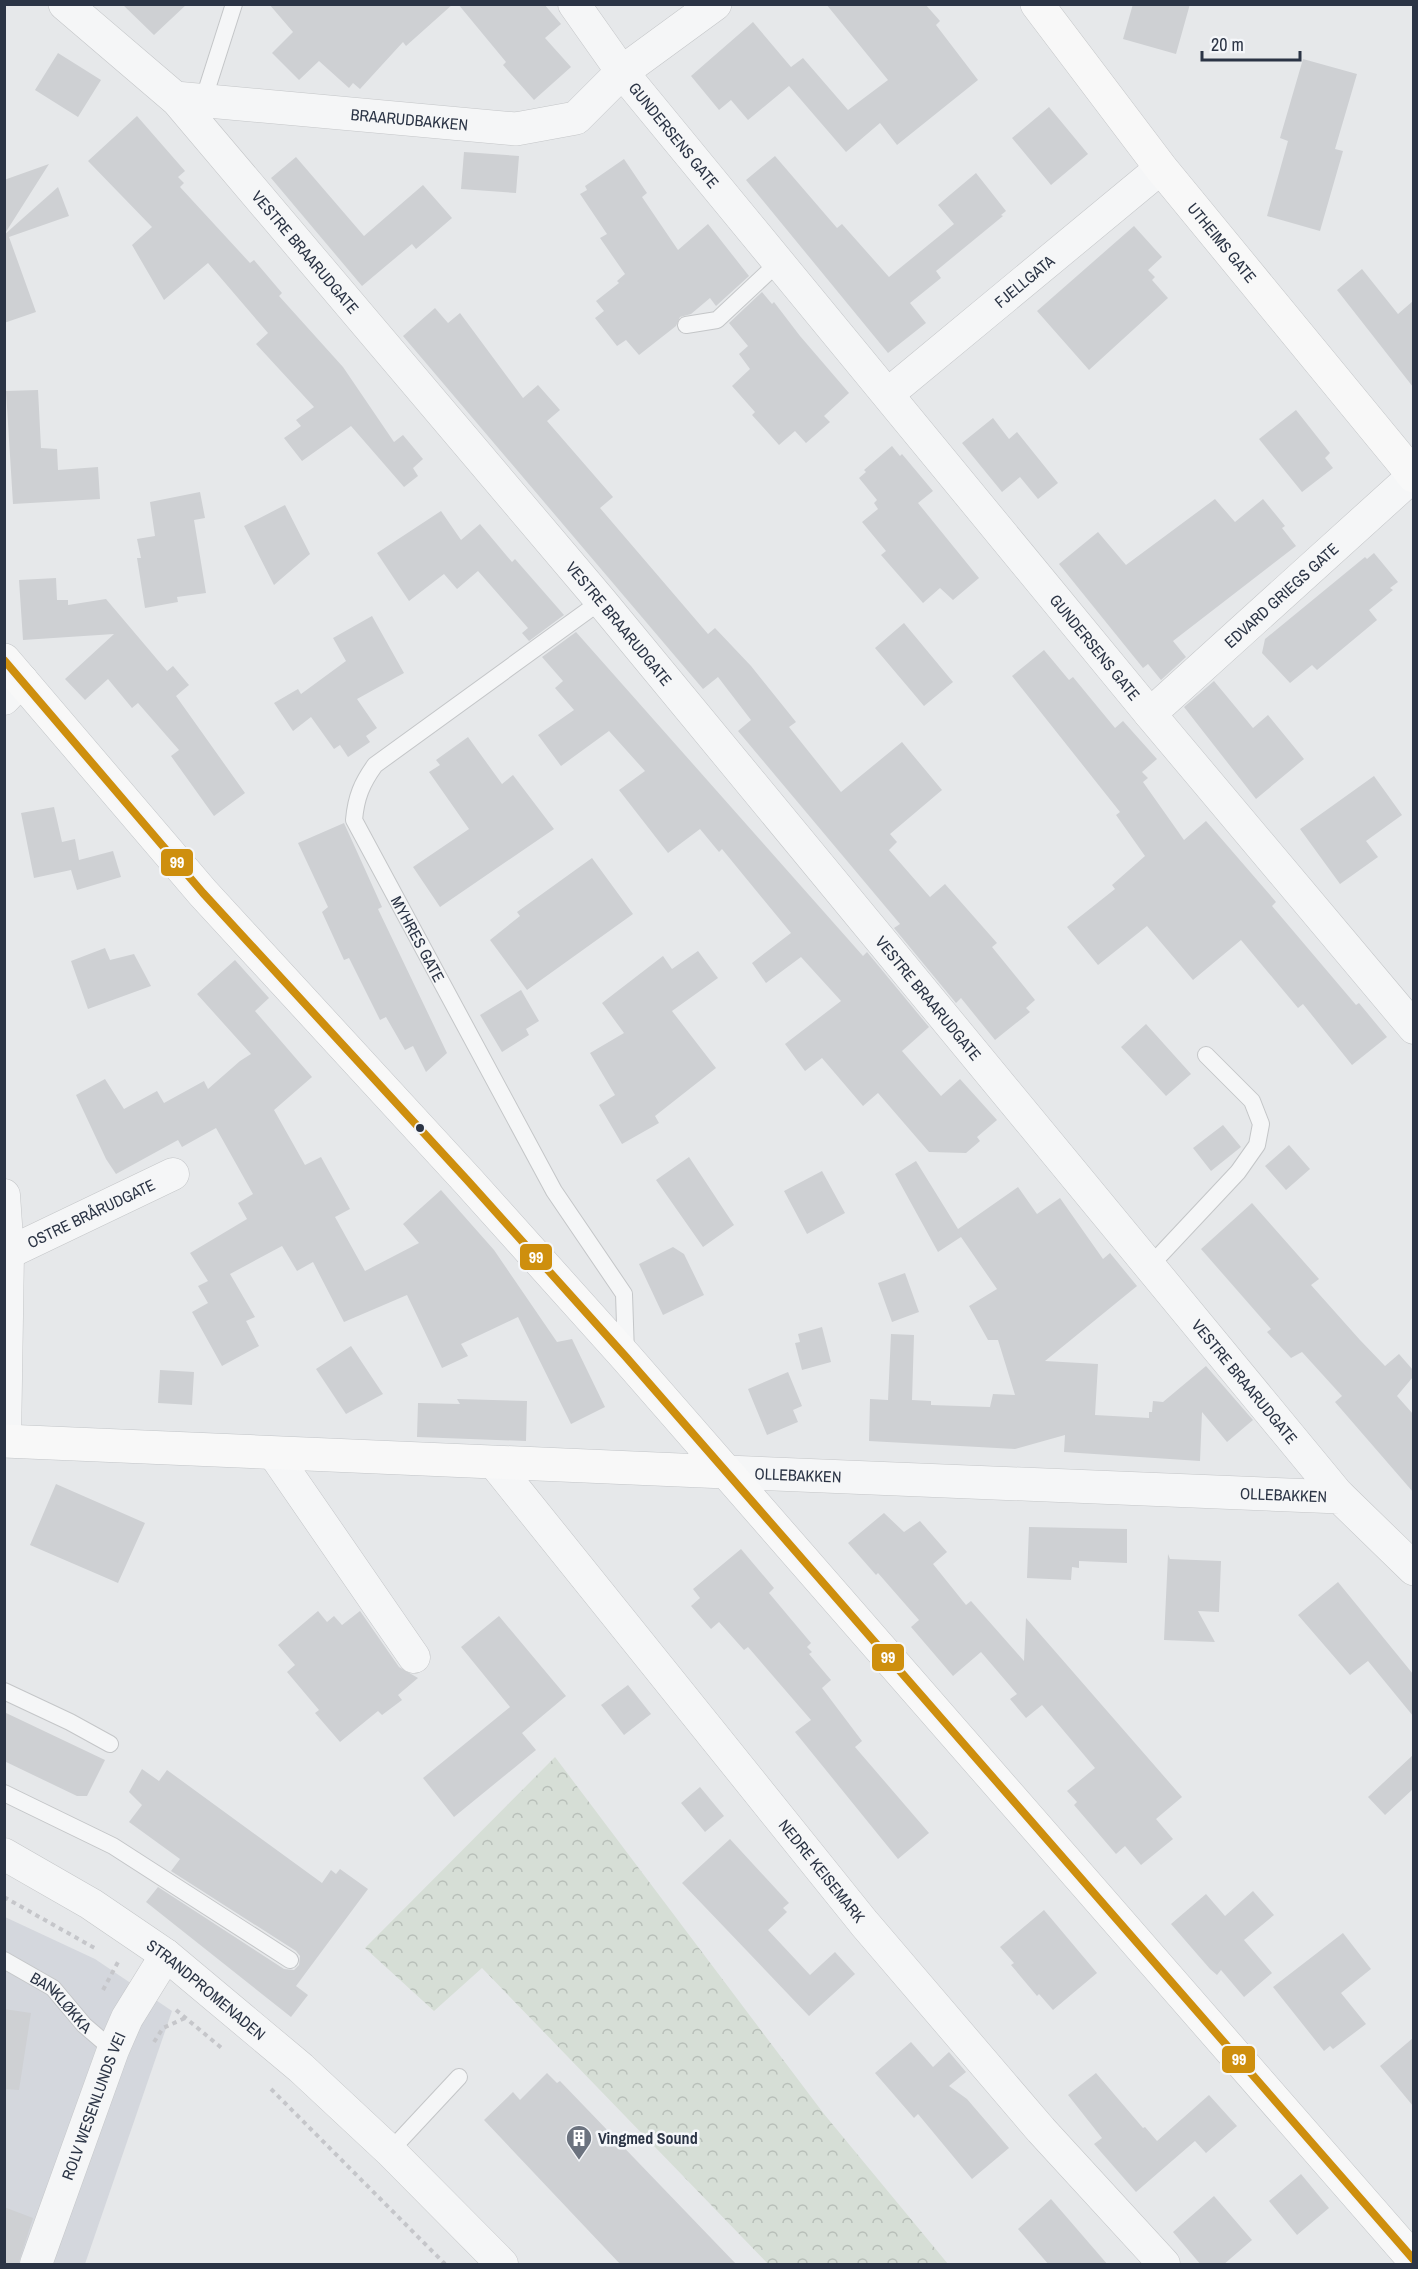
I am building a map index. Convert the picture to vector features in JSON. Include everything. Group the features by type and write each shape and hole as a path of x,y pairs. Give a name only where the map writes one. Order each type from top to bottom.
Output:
{"main road":[{"name":"UTHEIMS GATE","path":"1037,4 1161,168 1413,476"},
{"path":"10,680 468,1181 626,1358 1413,2260"},
{"name":"OLLEBAKKEN","path":"5,1441 495,1464 726,1472"}],"street":[{"name":"VESTRE BRAARUDGATE","path":"65,4 189,99 1148,1268 1340,1497"},
{"name":"GUNDERSENS GATE","path":"574,4 622,72 1150,714 1413,1028"},
{"name":"BRAARUDBAKKEN","path":"189,99 516,129 576,118 622,72 715,4"},
{"name":"FJELLGATA","path":"888,394 1161,168"},
{"name":"EDVARD GRIEGS GATE","path":"1150,714 1413,476"},
{"name":"OSTRE BRÅRUDGATE","path":"8,1253 173,1174"},
{"path":"4,1194 8,1253 5,1441"},
{"path":"274,1454 414,1657"},
{"name":"NEDRE KEISEMARK","path":"495,1464 864,1923 1041,2130 1164,2265"},
{"name":"OLLEBAKKEN","path":"726,1472 1340,1497"},
{"path":"1340,1497 1411,1560"},
{"name":"STRANDPROMENADEN","path":"4,1854 91,1904 166,1955 301,2068 390,2151 502,2265"},
{"name":"ROLV WESENLUNDS VEI","path":"36,2265 113,2050 127,2019 166,1955"}],"lane":[{"path":"189,99 234,4"},
{"path":"686,326 717,320 779,262"},
{"name":"MYHRES GATE","path":"602,601 375,765 361,785 355,803 354,820 554,1191 624,1294 626,1358"},
{"path":"1148,1268 1238,1172 1257,1144 1261,1124 1252,1101 1206,1055"},
{"path":"4,1691 110,1744"},
{"path":"4,1793 113,1846 290,1960"},
{"name":"BANKLØKKA","path":"4,1960 53,1988 84,2025 113,2050"},
{"path":"390,2151 459,2078"}],"path":[{"path":"4,1897 121,1965"},
{"path":"176,2010 231,2055"},
{"path":"268,2085 446,2265"}],"shaded area":[{"path":"5,1917 95,1959 172,2011 85,2264 5,2264"}],"green space":[{"path":"555,1757 824,2114 948,2264 768,2264 482,1968 434,2011 365,1948"}],"building":[{"path":"122,4 187,4 154,35"},
{"path":"269,4 453,4 406,46 403,42 360,89 353,83 349,88 319,61 299,80 272,53 293,32"},
{"path":"458,4 544,4 561,24 545,38 571,67 534,100 503,65 506,62"},
{"path":"826,4 925,4 940,21 936,25 978,80 897,145 880,123 846,152 789,86 748,120 731,100 719,110 691,76 753,22 791,67 803,58 848,110 888,80"},
{"path":"1133,4 1190,4 1176,54 1123,39"},
{"path":"58,53 101,80 78,117 35,90"},
{"path":"1303,59 1357,74 1335,149 1343,151 1320,231 1267,216 1288,141 1280,138"},
{"path":"1049,107 1088,154 1051,185 1012,138"},
{"path":"137,116 185,171 178,177 184,183 180,187 250,263 254,260 282,293 279,296 343,367 394,442 403,435 423,459 413,468 418,476 404,487 351,426 302,461 284,438 301,426 296,420 314,407 256,344 268,333 208,263 164,300 132,245 152,227 88,161"},
{"path":"464,152 519,156 516,193 461,189"},
{"path":"775,156 837,228 842,224 889,277 954,224 938,205 976,173 1006,211 1001,215 1003,216 936,271 941,278 910,303 926,323 888,353 746,180"},
{"path":"296,157 364,236 423,185 452,218 416,249 412,244 362,286 271,178"},
{"path":"624,159 647,193 642,197 678,250 708,224 749,276 716,306 710,298 691,314 680,317 676,326 639,355 626,340 617,346 595,318 604,311 596,301 619,283 617,281 625,274 600,238 607,234 580,194 587,190 585,186"},
{"path":"49,164 4,235 4,180"},
{"path":"58,187 69,216 9,237 36,312 4,323 4,235"},
{"path":"1134,226 1162,257 1148,270 1155,277 1152,280 1168,298 1089,370 1037,311"},
{"path":"1362,269 1398,314 1413,301 1413,387 1337,290"},
{"path":"762,292 772,304 774,302 849,393 824,416 830,422 806,443 795,431 779,445 752,415 755,412 732,386 750,369 739,354 748,346 729,323"},
{"path":"435,308 448,323 460,313 523,398 538,385 560,410 547,421 613,497 600,508 708,634 715,628 751,666 796,722 789,727 841,792 902,742 942,790 890,834 897,842 889,850 930,897 945,884 997,943 992,947 1035,1000 1026,1008 1030,1012 995,1040 961,998 956,1003 894,928 900,924 738,731 751,720 718,677 703,689 403,336"},
{"path":"38,390 41,448 57,449 58,470 98,467 100,499 13,504 6,391"},
{"path":"1296,410 1330,453 1325,458 1333,468 1302,492 1259,439"},
{"path":"993,418 1009,439 1017,432 1058,483 1038,499 1020,477 1002,492 962,443"},
{"path":"892,446 900,456 902,454 933,491 918,503 979,578 953,600 940,588 923,603 881,555 886,551 862,522 878,509 874,503 877,500 859,478 866,472 864,470"},
{"path":"200,492 205,518 194,520 206,593 177,597 178,602 145,608 137,558 141,558 137,539 155,536 150,502"},
{"path":"1215,499 1235,522 1263,499 1285,526 1282,528 1296,546 1173,641 1186,657 1161,680 1148,664 1143,668 1059,564 1098,532 1126,565"},
{"path":"285,505 310,554 274,585 244,526"},
{"path":"441,511 461,540 480,524 512,562 515,559 564,615 529,641 522,633 528,628 478,571 457,589 444,574 409,601 377,553"},
{"path":"1374,553 1398,582 1390,588 1393,590 1369,610 1377,620 1317,670 1312,665 1290,683 1262,653 1265,639 1365,557 1367,559"},
{"path":"56,578 57,600 68,600 68,605 106,599 167,671 173,666 189,685 176,696 245,793 214,816 171,756 179,750 138,703 132,708 108,679 85,700 65,679 114,634 23,640 19,580"},
{"path":"372,616 404,673 357,699 377,728 366,736 370,742 348,757 340,745 334,749 311,717 293,731 274,703 298,689 301,694 346,661 333,638"},
{"path":"904,623 953,682 924,706 875,648"},
{"path":"576,632 863,956 867,952 929,1027 902,1051 941,1096 960,1079 997,1120 977,1137 980,1141 966,1153 929,1152 878,1093 863,1106 822,1058 805,1071 785,1044 841,1001 801,957 766,983 752,963 791,933 722,849 719,852 700,829 668,853 619,790 645,771 609,731 561,766 538,735 574,710 555,688 563,681 542,657"},
{"path":"1044,650 1069,680 1073,677 1115,728 1123,721 1157,759 1142,772 1148,778 1143,782 1184,840 1206,821 1276,902 1272,906 1356,1005 1359,1003 1387,1037 1352,1065 1303,1004 1298,1008 1241,940 1193,980 1147,926 1098,965 1067,927 1115,889 1112,885 1145,856 1116,815 1120,812 1012,676"},
{"path":"1214,681 1253,728 1268,715 1304,759 1256,799 1184,707"},
{"path":"468,737 502,784 513,775 554,829 440,907 413,867 469,829 429,772 440,765 436,760"},
{"path":"1374,776 1402,815 1366,841 1378,857 1340,884 1300,829"},
{"path":"54,807 62,842 75,839 79,860 113,851 121,877 77,890 71,870 34,878 21,813"},
{"path":"344,823 382,907 378,909 447,1053 426,1072 413,1046 405,1050 386,1017 380,1020 349,958 344,960 322,912 328,907 298,843"},
{"path":"592,858 633,914 527,990 490,940 520,916 517,912"},
{"path":"105,948 110,960 134,954 151,986 88,1009 71,961"},
{"path":"698,951 718,978 672,1011 716,1068 655,1116 659,1123 622,1144 599,1105 615,1095 590,1053 624,1033 602,1003 663,956 672,969"},
{"path":"235,960 269,998 255,1011 312,1077 274,1110 305,1165 321,1157 350,1209 335,1217 365,1271 419,1243 403,1224 441,1190 494,1250 557,1342 572,1339 605,1407 571,1424 518,1317 461,1344 468,1356 442,1368 407,1295 344,1322 313,1262 297,1271 282,1246 230,1274 255,1317 246,1321 259,1346 222,1366 192,1312 208,1303 198,1286 208,1281 190,1253 247,1219 238,1203 253,1194 216,1128 182,1147 178,1140 116,1174 106,1159 76,1095 105,1079 124,1109 157,1091 164,1103 204,1081 208,1089 251,1054 197,994"},
{"path":"521,990 539,1021 526,1029 529,1035 502,1052 480,1015"},
{"path":"1146,1024 1191,1074 1166,1096 1121,1047"},
{"path":"1223,1125 1241,1147 1211,1171 1193,1148"},
{"path":"1289,1145 1310,1169 1286,1190 1265,1166"},
{"path":"689,1157 734,1225 703,1247 656,1180"},
{"path":"916,1161 958,1229 1018,1187 1037,1214 1060,1198 1103,1259 1110,1253 1137,1286 1045,1361 1098,1364 1095,1415 1149,1418 1153,1401 1163,1402 1206,1366 1253,1420 1227,1442 1202,1412 1200,1461 1064,1452 1065,1435 1015,1449 869,1441 870,1399 888,1400 891,1334 914,1335 912,1400 931,1401 931,1405 990,1407 993,1394 1015,1395 998,1340 988,1340 969,1306 997,1289 961,1237 938,1252 895,1174"},
{"path":"822,1171 845,1213 807,1234 784,1191"},
{"path":"1252,1203 1319,1279 1311,1285 1385,1366 1399,1354 1413,1370 1413,1377 1397,1396 1413,1414 1413,1492 1335,1402 1342,1396 1302,1352 1291,1358 1267,1332 1271,1329 1201,1249"},
{"path":"673,1247 684,1254 704,1295 663,1315 639,1264"},
{"path":"905,1273 919,1312 892,1322 878,1283"},
{"path":"822,1327 831,1362 802,1370 795,1343 800,1342 798,1334"},
{"path":"351,1346 383,1394 346,1414 316,1369"},
{"path":"160,1370 194,1372 192,1405 158,1403"},
{"path":"788,1372 802,1406 793,1410 798,1422 767,1435 748,1389"},
{"path":"457,1399 527,1401 526,1441 417,1437 418,1403 460,1404"},
{"path":"56,1484 145,1523 118,1583 30,1545"},
{"path":"884,1513 904,1532 920,1521 947,1552 933,1564 966,1605 971,1601 1024,1661 1026,1618 1182,1797 1156,1819 1173,1839 1141,1865 1125,1846 1116,1854 1074,1805 1077,1802 1067,1791 1095,1768 1042,1705 1026,1718 1010,1699 1017,1694 981,1652 953,1676 911,1627 919,1620 848,1543"},
{"path":"1029,1527 1127,1529 1127,1563 1079,1561 1079,1568 1072,1567 1071,1580 1027,1578"},
{"path":"741,1549 774,1588 769,1593 811,1643 807,1647 812,1652 809,1654 831,1680 822,1688 862,1741 855,1747 929,1833 898,1859 795,1732 811,1720 748,1647 744,1650 719,1622 711,1629 691,1606 700,1598 693,1589"},
{"path":"1168,1554 1170,1559 1221,1561 1219,1612 1198,1611 1215,1642 1164,1640"},
{"path":"1338,1582 1413,1674 1413,1716 1368,1661 1350,1675 1298,1615"},
{"path":"318,1611 327,1622 334,1616 342,1625 360,1611 399,1667 418,1678 398,1695 402,1700 382,1715 378,1711 340,1742 315,1713 319,1710 287,1672 295,1665 278,1645"},
{"path":"499,1616 566,1696 522,1733 536,1750 454,1817 423,1778 510,1707 461,1647"},
{"path":"628,1685 651,1714 624,1735 601,1705"},
{"path":"4,1712 105,1760 87,1796 77,1796 4,1761"},
{"path":"1413,1755 1413,1789 1385,1815 1368,1797"},
{"path":"142,1769 159,1781 167,1770 322,1883 331,1870 336,1874 340,1869 368,1889 296,1986 308,1995 291,2017 146,1902 158,1887 284,1969 294,1970 299,1965 300,1956 296,1951 171,1871 180,1859 129,1822 142,1805 129,1792"},
{"path":"700,1787 724,1816 705,1832 681,1803"},
{"path":"730,1839 789,1903 783,1908 787,1912 768,1930 810,1975 835,1952 855,1974 809,2016 682,1883"},
{"path":"1253,1891 1274,1915 1244,1940 1272,1973 1244,1997 1221,1970 1217,1975 1210,1969 1171,1924 1206,1894 1225,1916"},
{"path":"1044,1910 1097,1973 1053,2010 1039,1994 1037,1996 1011,1965 1014,1963 1000,1947"},
{"path":"1343,1933 1371,1969 1341,1993 1366,2024 1333,2049 1330,2046 1324,2051 1273,1987"},
{"path":"4,2009 31,2013 19,2090 4,2089"},
{"path":"1413,2038 1413,2106 1380,2066"},
{"path":"911,2042 933,2067 949,2052 966,2072 949,2086 967,2099 1009,2148 972,2179 918,2114 914,2118 875,2073"},
{"name":"Vingmed Sound","path":"547,2073 557,2083 560,2081 737,2265 621,2265 484,2120 513,2092 520,2100"},
{"path":"1096,2073 1157,2141 1209,2095 1237,2126 1206,2153 1195,2141 1136,2192 1094,2144 1102,2138 1068,2095"},
{"path":"1301,2174 1329,2208 1297,2235 1269,2201"},
{"path":"1214,2196 1252,2240 1223,2265 1201,2265 1173,2232"},
{"path":"1051,2199 1108,2265 1049,2265 1018,2229"},
{"path":"4,2207 33,2218 18,2265 4,2265"}],"transit line":[{"name":"99","path":"4,660 203,893 468,1181 626,1357 1414,2260"}],"place":[{"name":"Vingmed Sound","path":"579,2161"}]}
